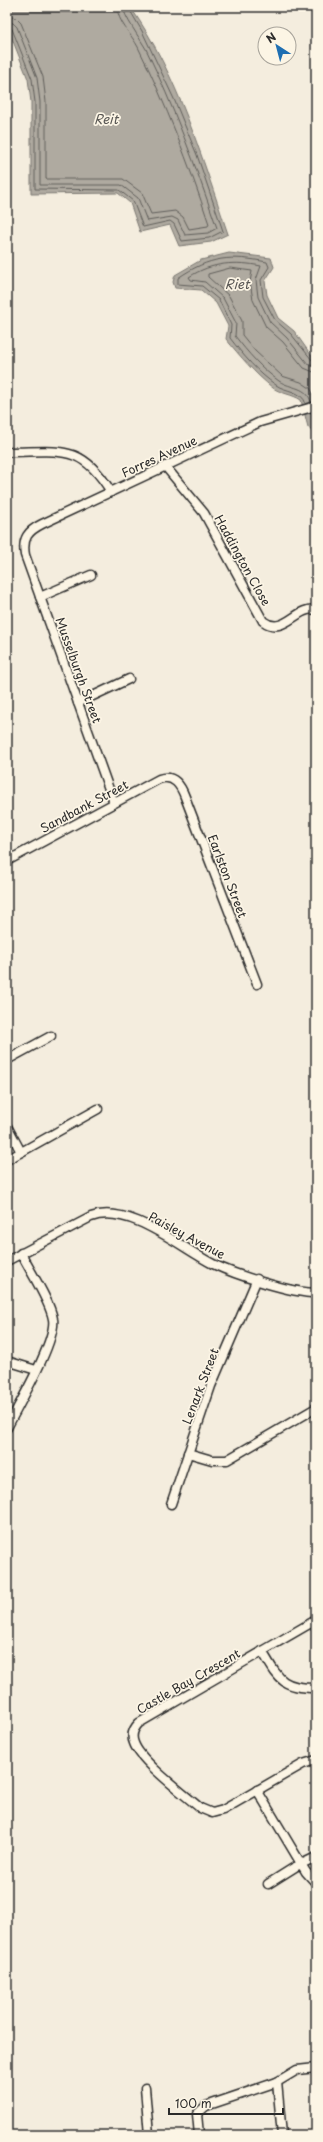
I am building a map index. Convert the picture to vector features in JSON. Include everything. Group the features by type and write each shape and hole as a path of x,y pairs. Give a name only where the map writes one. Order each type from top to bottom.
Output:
{"street":[{"name":"Forres Avenue","path":"24,544 27,535 33,529 165,466 265,420 316,406"},
{"path":"7,452 67,452 93,467 111,492"},
{"name":"Haddington Close","path":"165,466 204,513 263,621 270,625 279,626 308,611 316,610"},
{"name":"Musselburgh Street","path":"24,544 25,555 114,803"},
{"path":"40,597 91,575"},
{"path":"78,703 129,680"},
{"name":"Sandbank Street","path":"7,860 160,779 165,778 173,780"},
{"name":"Earlston Street","path":"173,780 181,787 257,984"},
{"path":"7,1060 51,1036"},
{"path":"7,1160 98,1109"},
{"path":"7,1126 21,1152"},
{"name":"Paisley Avenue","path":"7,1261 91,1217 100,1214 113,1214 157,1231 214,1264 293,1291 316,1293"},
{"path":"7,1428 36,1370 52,1333 54,1320 52,1312 21,1253"},
{"name":"Lenark Street","path":"171,1504 211,1386 257,1279"},
{"path":"7,1361 36,1370"},
{"path":"188,1453 212,1460 227,1460 316,1408"},
{"name":"Castle Bay Crescent","path":"316,1620 139,1723 133,1735 134,1743 142,1756 205,1812 214,1813 220,1811 303,1764 316,1760"},
{"path":"262,1651 275,1673 284,1683 296,1688 316,1688"},
{"path":"257,1790 301,1864 316,1884"},
{"path":"268,1884 301,1864 316,1857"},
{"path":"199,2135 197,2116 202,2108 277,2082 297,2070 316,2068"},
{"path":"277,2082 282,2135"},
{"path":"145,2088 150,2135"}],"water":[{"name":"Reit","path":"7,7 131,8 148,34 175,89 198,147 228,234 211,242 179,246 170,225 140,232 130,203 118,193 31,194 31,102 28,79 7,26"},
{"name":"Riet","path":"229,253 271,258 274,267 265,281 267,295 278,318 294,331 316,362 316,436 308,427 301,400 294,396 280,392 266,383 226,339 228,326 216,303 201,290 175,288 173,282 175,275 201,260"}]}
